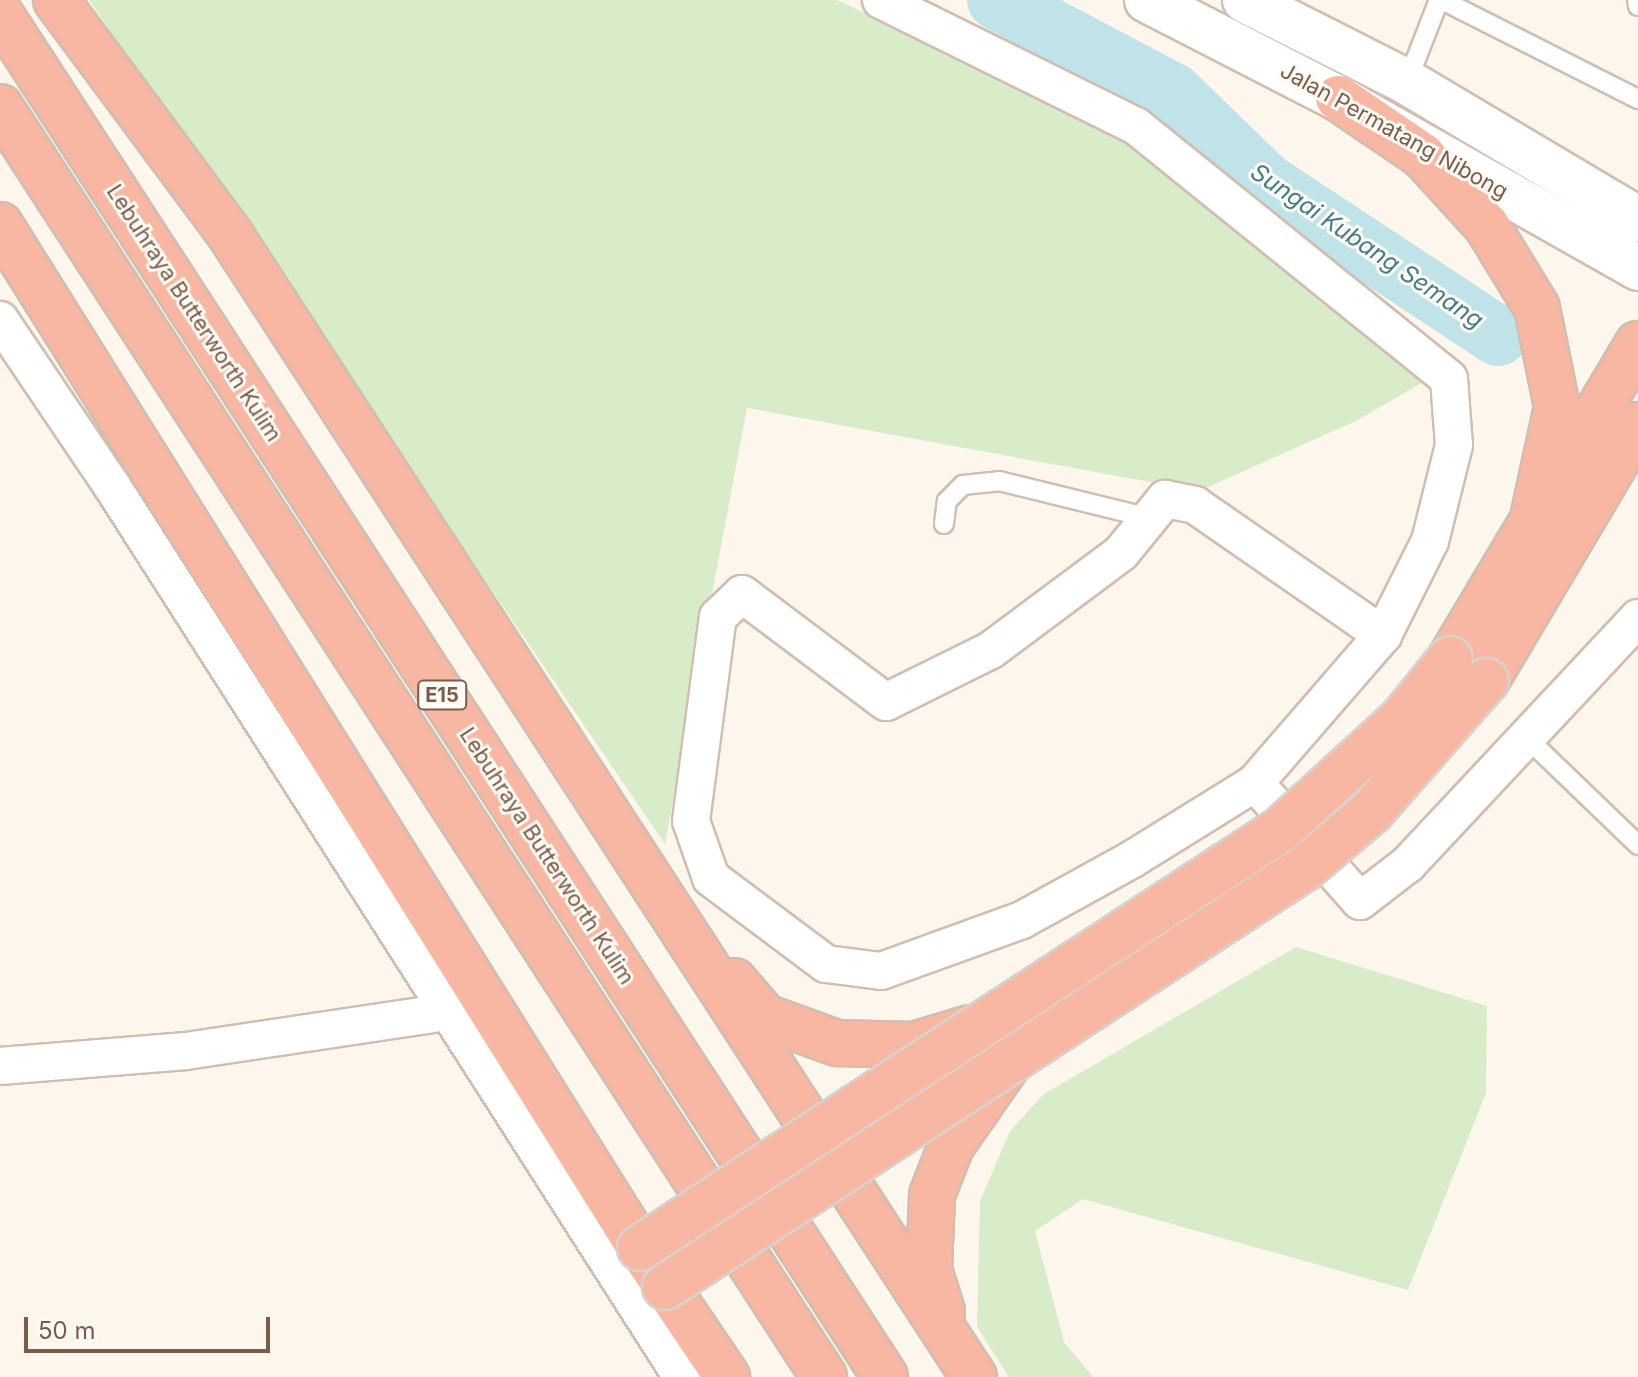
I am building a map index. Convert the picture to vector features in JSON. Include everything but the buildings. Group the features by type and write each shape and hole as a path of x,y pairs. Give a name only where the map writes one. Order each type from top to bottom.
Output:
{"highway":[{"path":"56,0 231,236 963,1360"},
{"name":"Lebuhraya Butterworth Kulim","path":"0,14 885,1377"},
{"path":"1338,98 1422,155 1487,226 1537,308 1557,407 1549,534"},
{"name":"E15","path":"0,107 824,1377"},
{"path":"0,225 640,1248 727,1377"},
{"path":"665,1287 1305,868 1372,811 1468,670 1549,534 1638,344"},
{"path":"1549,534 1638,425"},
{"path":"1549,534 1638,489"},
{"path":"640,1248 1280,830 1401,720 1468,670"},
{"path":"658,896 765,1017 837,1043 913,1045 985,1023"},
{"path":"963,1360 929,1270 932,1195 951,1146 1010,1061"}],"main road":[{"name":"Jalan Permatang Nibong","path":"1147,0 1338,98 1638,268"},
{"name":"Jalan Permatang Nibong","path":"1245,0 1407,82 1638,219"}],"street":[{"path":"881,0 1136,126 1449,379 1454,445 1430,541 1383,635 1255,783 1022,920 881,971 826,964 711,878 691,821 718,617 742,594 886,702 991,650 1121,553 1165,499 1195,505 1383,635"},
{"path":"0,320 112,486 682,1377"},
{"path":"1255,783 1360,901 1408,864 1638,618"},
{"path":"0,1066 186,1051 447,1012"}],"lane":[{"path":"1407,82 1440,0 1638,99"},
{"path":"944,524 947,501 963,485 999,481 1150,518"},
{"path":"1528,739 1638,845"}],"green space":[{"path":"89,0 837,0 1131,139 1425,381 1356,421 1199,491 747,408 665,844"},
{"path":"1296,947 1487,1006 1486,1093 1408,1290 1083,1199 1035,1231 1064,1342 1093,1377 1009,1377 977,1327 980,1201 1010,1131 1044,1094"}],"waterway":[{"name":"Sungai Kubang Semang","path":"997,0 1173,93 1266,183 1498,336"}]}
